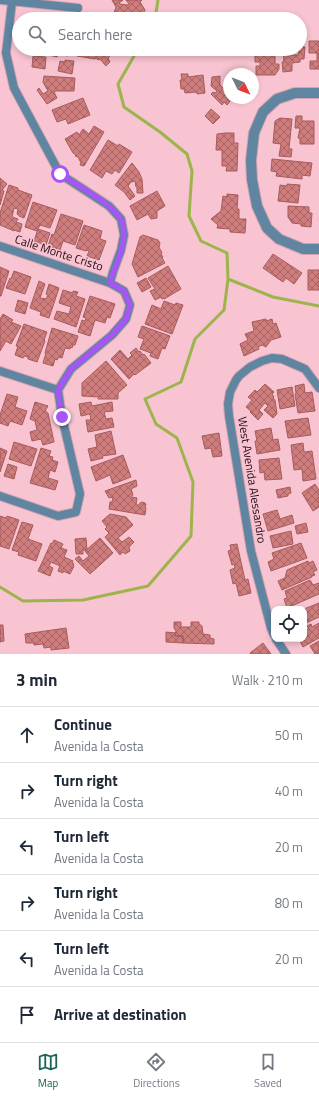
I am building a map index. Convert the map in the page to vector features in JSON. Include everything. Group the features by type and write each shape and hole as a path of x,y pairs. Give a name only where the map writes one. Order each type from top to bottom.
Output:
{"street":[{"path":"0,0 78,8"},
{"path":"12,2 6,53 14,88 60,174 109,206 121,219 124,235 121,250 110,283"},
{"path":"319,93 295,93 277,99 263,112 254,133 251,160 252,180 257,206 267,228 279,240 303,249 319,249"},
{"name":"Calle Monte Cristo","path":"0,246 110,283 124,291 130,305 126,319 112,335 71,369 58,390"},
{"name":"West Avenida Alessandro","path":"271,628 251,551 228,404 232,388 236,380 244,371 262,360 272,358 282,359 305,369 319,388"},
{"path":"0,371 58,390 62,417 80,494 76,512 58,516 0,496"},
{"path":"278,642 286,654"}],"building":[{"path":"112,0 123,0 119,3 127,5 129,4 126,0 142,0 140,2 145,10 144,12 114,12 116,7"},
{"path":"309,41 319,41 319,69 310,69 310,61 317,61 317,53 309,53"},
{"path":"33,56 46,57 45,69 32,67"},
{"path":"77,56 110,56 108,58 110,62 106,66 100,59"},
{"path":"255,56 275,56 275,64 279,64 279,69 275,75 259,75 259,68 256,68 256,66 260,66 260,62 255,62"},
{"path":"284,56 304,56 304,59 300,59 300,62 292,63 292,71 283,72 282,62 284,62"},
{"path":"65,60 74,61 72,74 58,71 60,61 65,62"},
{"path":"181,74 188,74 188,77 203,75 205,93 185,93 184,89 181,89"},
{"path":"44,76 75,78 74,91 56,91 54,92 57,98 47,104 37,90 39,88 43,94 48,91 43,82"},
{"path":"220,76 220,85 223,88 222,105 211,94 217,91 211,86 212,77"},
{"path":"83,98 90,115 68,124 66,119 57,122 52,110"},
{"path":"211,109 220,117 213,124 205,116"},
{"path":"296,116 302,116 302,121 314,121 314,144 300,144 300,138 298,138 300,128 295,128"},
{"path":"280,118 292,119 289,149 292,149 291,157 279,156 281,144 273,143 275,121"},
{"path":"94,126 104,132 84,166 80,165 81,163 78,157 75,156 76,155 73,153 65,139 77,132 79,135 83,129 89,134"},
{"path":"234,133 234,143 238,143 237,171 226,171 227,166 222,166 222,150 216,150 217,134"},
{"path":"108,140 118,146 119,144 132,152 119,173 115,170 112,174 106,171 102,178 90,170"},
{"path":"272,159 312,163 310,176 302,175 302,179 276,176 277,172 271,171"},
{"path":"132,163 142,179 143,193 137,193 135,181 131,182 128,186 135,196 130,200 124,192 115,185"},
{"path":"0,178 7,184 2,190 4,191 0,205"},
{"path":"287,184 300,185 298,203 278,201 280,185 287,186"},
{"path":"9,185 32,195 24,218 17,214 18,209 14,208 12,217 18,219 16,222 22,224 20,232 0,225 0,213"},
{"path":"157,191 165,206 157,211 157,218 151,219 148,214 137,220 130,206"},
{"path":"227,194 238,195 237,209 239,209 239,219 246,219 245,233 230,232 230,229 217,228 218,225 211,219 221,211 223,196 227,197"},
{"path":"33,202 57,210 50,228 40,225 37,231 25,227"},
{"path":"288,206 309,207 309,213 312,213 311,227 292,223 288,217"},
{"path":"61,214 83,221 75,245 63,241 60,250 48,246 52,234 54,235"},
{"path":"84,225 102,231 100,239 106,241 99,260 87,256 89,251 76,248"},
{"path":"38,229 50,233 46,245 34,241"},
{"path":"143,235 158,240 160,243 159,247 162,253 162,258 165,263 138,277 132,264 140,237"},
{"path":"273,254 302,273 294,284 286,278 283,282 263,268"},
{"path":"168,266 181,289 164,299 161,297 155,300 150,291 155,289 148,278"},
{"path":"0,267 9,271 1,296 0,296"},
{"path":"308,270 319,270 319,290 308,290"},
{"path":"14,271 31,277 25,294 6,288"},
{"path":"146,278 151,287 142,292 137,283"},
{"path":"39,281 45,284 40,298 46,299 49,284 59,288 49,318 40,315 41,312 30,308"},
{"path":"63,290 73,293 73,291 78,292 76,296 85,299 76,327 54,319 57,311 69,314 71,307 59,303"},
{"path":"90,296 115,304 110,318 107,317 105,323 95,320 90,336 78,332 82,320 85,321 86,318 83,317"},
{"path":"18,300 28,303 25,314 15,311"},
{"path":"164,301 175,305 176,303 183,305 172,334 145,324 152,305 161,309"},
{"path":"3,314 13,320 11,322 21,326 11,344 6,341 0,351 0,319"},
{"path":"266,319 266,321 272,319 273,324 276,323 281,337 271,340 266,347 262,345 258,347 259,349 244,356 240,344 248,340 245,334 254,331 252,322"},
{"path":"24,324 47,332 37,362 28,359 28,357 24,356 23,358 15,355 18,346 16,346"},
{"path":"142,326 170,336 165,349 162,348 158,359 150,356 151,353 140,349 144,339 138,337"},
{"path":"52,328 78,336 75,345 73,345 70,349 65,348 62,358 59,357 57,360 55,359 53,366 43,363"},
{"path":"136,348 143,355 144,354 151,363 129,379 111,359 120,350 128,359 132,355 130,353"},
{"path":"106,361 127,385 118,393 118,399 98,399 99,397 82,396 82,383"},
{"path":"265,384 274,392 272,394 275,400 277,414 273,418 264,410 268,406 265,403 259,410 263,414 258,420 246,407 252,400 248,397 255,390 257,392"},
{"path":"304,384 305,393 312,392 315,411 298,413 295,386"},
{"path":"292,387 295,406 280,409 277,390"},
{"path":"7,394 18,397 15,407 27,411 22,425 10,421 8,426 0,423 0,415"},
{"path":"35,402 48,406 45,411 48,413 54,442 43,445 41,439 32,441 30,432 37,430 35,421 30,419"},
{"path":"91,402 92,406 112,402 113,411 104,412 106,419 112,418 114,427 88,432 86,420 91,420 90,414 81,416 79,404"},
{"path":"308,418 311,435 288,438 285,421"},
{"path":"271,428 273,440 278,439 280,450 257,454 255,431"},
{"path":"111,431 116,454 102,456 103,458 91,461 88,449 97,447 95,435"},
{"path":"219,433 222,456 213,457 211,448 205,449 202,436"},
{"path":"14,442 37,449 31,466 9,459"},
{"path":"303,443 304,452 312,451 316,479 303,481 302,469 294,470 291,445"},
{"path":"0,448 7,451 0,472"},
{"path":"41,448 51,451 49,456 53,457 52,460 58,462 55,472 50,470 48,478 58,481 55,490 30,483"},
{"path":"123,455 131,477 113,484 110,475 96,481 91,467"},
{"path":"279,458 282,479 265,480 264,472 260,473 259,460"},
{"path":"8,464 17,467 14,479 4,476"},
{"path":"136,480 137,486 131,489 133,495 131,497 137,498 136,505 139,505 142,502 145,503 145,515 109,509 110,502 112,502 113,497 109,498 105,491"},
{"path":"315,484 319,490 319,507 313,511 302,493"},
{"path":"290,487 291,493 288,494 288,496 278,498 276,490"},
{"path":"277,510 280,519 292,515 294,523 268,531 263,514"},
{"path":"110,514 126,517 133,525 118,538 122,542 129,537 134,542 129,547 130,551 125,554 123,552 120,555 105,537 109,533 105,529 107,527 102,521"},
{"path":"0,516 6,518 7,516 19,520 9,549 0,546"},
{"path":"22,522 33,525 28,539 42,544 36,561 18,555 19,552 12,550"},
{"path":"306,523 308,532 297,534 295,526"},
{"path":"291,531 293,544 273,548 270,536"},
{"path":"86,538 87,550 83,550 83,554 76,554 75,539"},
{"path":"100,538 113,553 90,574 75,559 79,556 83,561 89,556 85,551"},
{"path":"54,540 63,544 61,548 67,550 64,557 73,561 72,563 74,566 70,574 63,571 63,573 58,571 60,566 51,562 49,566 53,568 50,576 38,571 51,543 52,544"},
{"path":"301,543 307,558 271,571 268,562 274,559 272,553"},
{"path":"237,544 245,580 248,579 251,593 239,596 236,583 233,584 230,570 235,568 234,564 232,565 228,551 231,550 230,545"},
{"path":"308,561 309,563 313,561 317,570 313,572 315,575 282,590 278,581 285,578 287,570"},
{"path":"310,580 313,585 319,583 319,594 292,606 286,606 284,599 287,598 285,591"},
{"path":"319,603 319,617 307,623 307,608"},
{"path":"174,622 181,622 181,627 191,627 191,622 199,622 202,626 203,634 210,635 210,638 214,639 214,644 183,643 183,636 175,636 176,631 174,628"},
{"path":"319,623 319,638 303,647 300,642 307,642 307,630 309,629 307,626 311,624 312,627"},
{"path":"0,625 3,625 4,641 0,642"},
{"path":"66,628 69,648 51,650 51,647 44,648 43,644 34,645 34,643 26,643 25,634"},
{"path":"166,632 176,633 175,636 183,636 183,643 166,642"},
{"path":"319,641 319,654 315,654 310,646"},
{"path":"263,643 271,654 250,653"}],"waterway":[{"path":"156,12 158,0"},
{"path":"134,56 118,84 124,107 160,132 187,154 192,171 189,216 201,241 227,253 228,279 273,297 319,306"},
{"path":"0,587 23,601 83,600 148,586 191,536 193,482 177,438 156,424 145,399 181,382 195,339 224,310 228,279"}],"route":[{"path":"60,174 109,206 121,219 124,235 121,250 110,283 124,291 130,305 126,319 112,335 71,369 58,390 62,417"}]}
